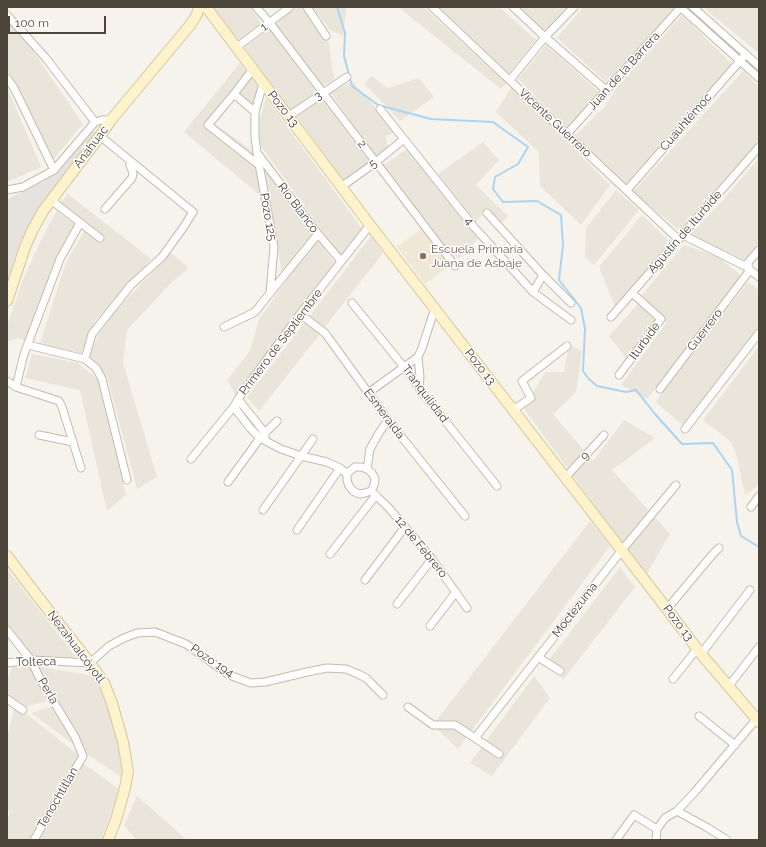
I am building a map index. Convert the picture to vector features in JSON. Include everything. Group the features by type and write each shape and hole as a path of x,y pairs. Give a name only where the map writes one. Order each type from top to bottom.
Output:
{"main road":[{"name":"Anáhuac","path":"7,301 25,247 43,211 112,120 191,24 199,7"},
{"name":"Pozo 13","path":"206,7 370,225 622,550 699,652 728,687 758,719"},
{"name":"Nezahualcóyotl","path":"7,556 90,663 104,683 112,703 124,742 128,771 126,788 108,840"}],"street":[{"name":"2","path":"256,7 270,23 455,266"},
{"name":"1","path":"237,47 290,7"},
{"path":"306,7 326,36"},
{"name":"Vicente Guerrero","path":"432,7 627,190 680,237 747,268 759,277"},
{"path":"513,7 607,91"},
{"path":"510,80 545,37 574,7"},
{"path":"680,7 759,78"},
{"name":"Juan de la Barrera","path":"567,134 607,91 680,7"},
{"path":"693,7 759,66 753,72"},
{"path":"7,15 45,57 95,122"},
{"name":"Cuauhtémoc","path":"627,190 746,54"},
{"path":"253,69 208,125 259,165"},
{"name":"3","path":"289,116 347,77"},
{"path":"7,78 14,88 54,170"},
{"name":"Pozo 125","path":"263,83 255,112 255,137 274,248 270,293"},
{"path":"234,94 255,112"},
{"name":"4","path":"380,109 474,227 533,292 571,320"},
{"path":"7,190 23,187 54,170 95,122 112,120"},
{"path":"84,359 92,334 131,285 162,257 184,228 193,212 100,136"},
{"name":"5","path":"341,186 376,162 404,139"},
{"name":"Agustín de Iturbide","path":"611,316 759,147"},
{"name":"Río Blanco","path":"257,153 318,234 341,261"},
{"path":"105,209 132,178 133,173 130,161"},
{"path":"51,200 100,238"},
{"path":"487,213 571,303"},
{"path":"16,387 21,365 60,259 80,223"},
{"name":"Primero de Septiembre","path":"191,458 236,402 300,314 370,225"},
{"path":"224,327 255,312 318,234"},
{"name":"Guerrero","path":"660,389 759,250"},
{"path":"747,268 759,271"},
{"path":"533,292 543,274"},
{"name":"Iturbide","path":"619,376 661,319 632,293"},
{"name":"Tranquilidad","path":"352,303 497,486"},
{"path":"419,388 420,377 418,357 435,308"},
{"name":"Esmeralda","path":"300,314 325,333 388,420 465,516"},
{"path":"685,429 759,333"},
{"path":"28,345 84,359 96,368 102,379 127,480"},
{"path":"513,410 531,398 522,381 567,346"},
{"path":"368,393 418,357"},
{"path":"7,381 16,387 58,401 62,407 81,468"},
{"path":"236,402 264,437 281,449 301,456 327,462 340,468 347,474"},
{"path":"367,469 370,449 388,420"},
{"path":"228,482 277,422"},
{"path":"39,435 73,442"},
{"name":"9","path":"565,478 604,435"},
{"path":"263,510 313,439"},
{"path":"330,554 373,493 375,479 372,473 361,467 350,470 347,474 347,480 353,491 359,494 373,493"},
{"path":"297,530 340,468"},
{"name":"Moctezuma","path":"475,738 622,550 676,485"},
{"name":"12 de Febrero","path":"373,493 388,507 432,559 467,608"},
{"path":"751,506 759,496"},
{"path":"365,580 404,527"},
{"path":"667,609 719,548"},
{"path":"397,604 432,559"},
{"path":"673,679 699,652 750,590"},
{"path":"430,626 456,592"},
{"name":"Perla","path":"7,630 31,660 40,679 76,737 83,756"},
{"name":"Pozo 194","path":"90,663 109,646 124,638 137,633 155,632 186,644 229,675 251,683 264,682 327,668 346,669 366,678 383,695"},
{"path":"728,687 759,647"},
{"path":"538,657 560,671"},
{"name":"Tolteca","path":"7,663 31,660 90,663"},
{"path":"7,699 23,710"},
{"path":"408,707 433,725 455,725 499,754"},
{"path":"699,716 735,745"},
{"path":"656,840 657,830 665,818 677,811 694,793 758,719"},
{"name":"Tenochtitlan","path":"34,840 83,756"},
{"path":"677,811 727,840"},
{"path":"616,840 634,815 657,830"}],"shaded area":[{"path":"213,7 250,7 261,23 238,40"},
{"path":"297,7 301,7 329,42 332,68 335,79 321,87 275,24"},
{"path":"312,7 345,7 346,11 343,36 330,30"},
{"path":"398,7 423,7 506,83 501,89"},
{"path":"439,7 499,7 536,40 509,73"},
{"path":"517,7 571,7 547,34"},
{"path":"583,7 671,7 674,9 608,84 557,38"},
{"path":"703,7 759,7 759,49 757,52"},
{"path":"682,15 733,65 625,185 575,136 605,106 617,88"},
{"path":"7,17 18,29 83,124 52,161 17,85 7,70"},
{"path":"269,29 316,92 290,112 245,48"},
{"path":"546,45 600,93 567,128 518,79"},
{"path":"240,63 261,91 252,107 233,96 212,122 254,152 261,196 184,132"},
{"path":"743,71 759,87 759,141 680,231 633,192"},
{"path":"371,76 388,88 419,78 434,97 400,121 365,84"},
{"path":"353,82 396,131 385,137 389,149 377,157 330,92"},
{"path":"512,86 610,185 581,225 540,186 539,152 496,112"},
{"path":"7,87 41,167 7,182"},
{"path":"266,98 363,230 341,257 255,138"},
{"path":"322,99 371,164 343,180 296,116"},
{"path":"102,131 47,199 32,221 20,242 7,282 7,199 45,181 92,132"},
{"path":"483,142 499,160 476,185 508,216 498,226 486,212 476,222 438,174"},
{"path":"407,149 478,239 459,258 447,250 382,166"},
{"path":"759,158 759,244 745,260 690,235 722,201"},
{"path":"265,171 313,234 282,274"},
{"path":"616,190 639,210 594,265 585,257 586,228"},
{"path":"68,194 151,259 95,321 81,353 40,344 66,262 88,225 60,204"},
{"path":"57,211 80,229 61,260 28,341 18,338 7,342 7,326 24,277 44,234"},
{"path":"642,215 671,243 615,307 599,267"},
{"name":"Escuela Primaria Juana de Asbaje","path":"422,228 450,265 425,284 397,247"},
{"path":"371,236 383,253 324,328 309,317"},
{"path":"316,239 336,265 236,396 227,380 250,351 259,319"},
{"path":"684,245 718,257 743,277 647,399 621,385 667,322 640,297"},
{"path":"171,253 189,268 171,283 127,330 123,363 157,477 137,489 107,377 89,357 102,325"},
{"path":"748,282 759,290 759,326 684,426 655,402"},
{"path":"638,304 656,321 628,360 609,336"},
{"path":"305,322 320,334 259,411 247,397"},
{"path":"569,345 582,351 576,392 553,414 593,461 624,420 655,438 612,470 670,534 646,575 524,409 545,372 564,372"},
{"path":"759,346 759,483 753,490 745,495 737,457 731,442 703,420"},
{"path":"32,354 78,363 102,383 126,495 107,511 80,390 25,378"},
{"path":"590,521 610,546 458,749 433,725"},
{"path":"620,567 635,587 563,680 549,660"},
{"path":"7,569 78,660 32,656 7,624"},
{"path":"13,666 29,666 47,701 26,707 7,693 7,680"},
{"path":"37,666 93,676 106,702 112,720 123,778 85,753 74,729"},
{"path":"534,676 550,698 492,776 470,763"},
{"path":"15,705 81,757 32,840 7,840 7,821 10,812 7,810 7,738"},
{"path":"54,706 77,747 31,713"},
{"path":"83,763 120,790 101,840 39,840"},
{"path":"137,796 187,840 136,840 124,825"}],"waterway":[{"path":"337,7 345,33 344,56 352,86 378,105 431,119 493,122 528,147 518,164 495,177 493,189 503,202 537,201 561,215 563,245 559,280 581,308 585,329 583,371 597,386 626,392 636,390 682,444 713,443 732,470 737,522 741,536 759,547"}],"place":[{"name":"Escuela Primaria Juana de Asbaje","path":"423,256"}]}
